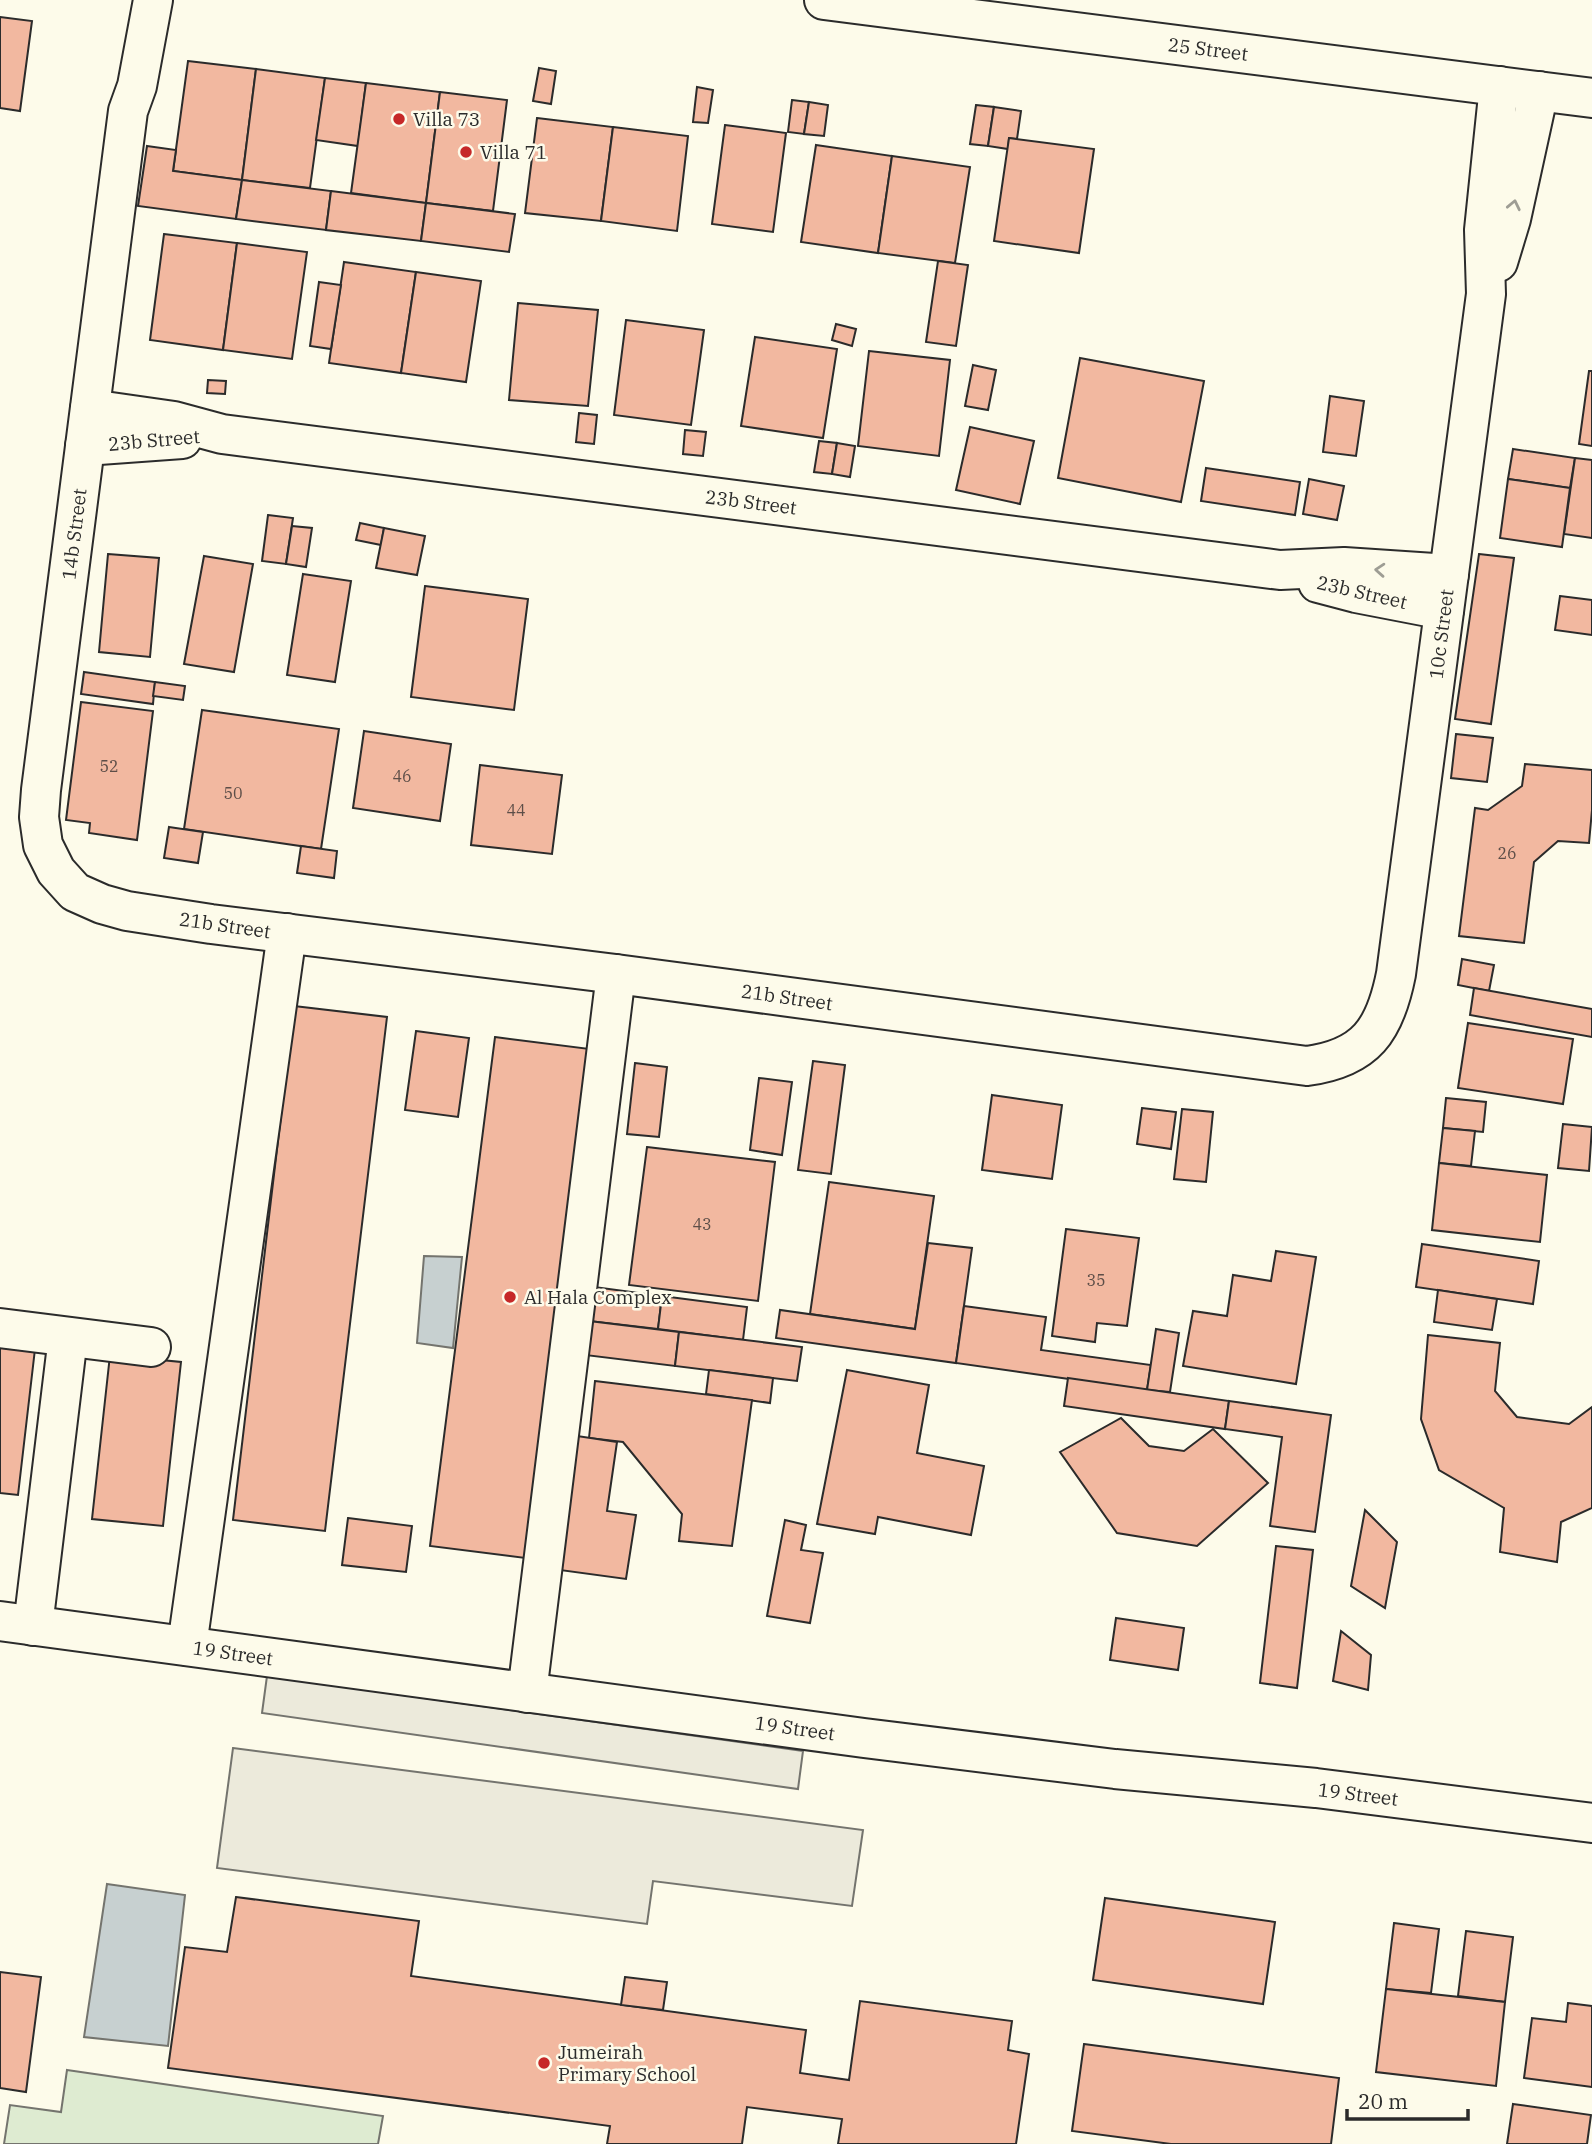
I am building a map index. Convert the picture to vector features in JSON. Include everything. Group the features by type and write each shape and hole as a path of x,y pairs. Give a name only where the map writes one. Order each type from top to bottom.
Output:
{"street":[{"name":"14b Street","path":"126,0 124,56 128,111"},
{"name":"14b Street","path":"127,911 75,892 56,871 43,845 39,817 128,111 143,60 153,0"},
{"name":"25 Street","path":"824,0 1592,98"},
{"name":"10c Street","path":"1396,974 1486,293 1485,230 1499,86"},
{"name":"10c Street","path":"1486,293 1511,219 1539,91"},
{"name":"23b Street","path":"90,409 174,421 222,434 1280,570 1344,568 1446,592"},
{"name":"23b Street","path":"85,446 222,434"},
{"name":"21b Street","path":"127,911 1307,1066 1329,1063 1349,1056 1369,1041 1382,1021 1391,999 1396,974"},
{"path":"187,1646 287,933"},
{"path":"527,1693 616,974"},
{"path":"0,1328 151,1347"},
{"path":"17,1623 68,1337"},
{"name":"19 Street","path":"17,1623 527,1693 1115,1769 1316,1788 1592,1823"}],"green space":[{"path":"67,2070 383,2116 378,2144 4,2144 10,2105 61,2112"}],"shaded area":[{"path":"424,1256 462,1257 453,1348 417,1343"},
{"path":"267,1676 803,1751 798,1789 262,1713"},
{"path":"233,1748 863,1830 852,1906 653,1881 647,1924 217,1868"},
{"path":"107,1884 185,1895 168,2046 84,2037"}],"building":[{"path":"0,17 32,21 20,111 0,108"},
{"path":"188,61 256,69 242,180 173,171"},
{"path":"539,68 556,71 551,104 533,101"},
{"path":"256,69 325,78 310,188 242,180"},
{"path":"325,78 366,83 358,146 316,140"},
{"name":"Villa 73","path":"366,83 440,92 426,203 351,193"},
{"path":"697,87 713,90 708,123 693,122"},
{"name":"Villa 71","path":"440,92 507,100 493,211 426,203"},
{"path":"792,100 809,102 804,134 788,132"},
{"path":"809,102 828,105 824,136 804,134"},
{"path":"976,105 994,107 988,146 970,144"},
{"path":"994,107 1021,111 1017,139 1009,138 1008,149 988,146"},
{"path":"537,118 613,127 601,221 525,213"},
{"path":"725,125 786,133 773,232 712,224"},
{"path":"613,127 688,136 677,231 601,221"},
{"path":"1009,138 1094,149 1079,253 994,241"},
{"path":"816,145 892,156 878,253 801,242"},
{"path":"147,146 176,150 173,171 242,180 236,219 138,206"},
{"path":"892,156 970,167 955,263 878,253"},
{"path":"242,180 331,191 326,230 236,219"},
{"path":"331,191 426,203 421,241 326,230"},
{"path":"426,203 515,214 509,252 421,241"},
{"path":"164,234 237,243 223,350 150,340"},
{"path":"237,243 307,252 292,359 223,350"},
{"path":"938,261 968,265 956,346 926,342"},
{"path":"344,262 416,272 401,373 329,363"},
{"path":"416,272 481,281 466,382 401,373"},
{"path":"319,282 341,285 331,349 310,346"},
{"path":"518,303 598,310 588,406 509,400"},
{"path":"626,320 704,330 691,425 614,415"},
{"path":"836,324 856,329 852,346 832,340"},
{"path":"755,337 837,349 823,438 741,426"},
{"path":"869,351 950,360 939,456 858,446"},
{"path":"1080,358 1204,381 1181,502 1058,478"},
{"path":"973,365 996,370 988,410 965,406"},
{"path":"1589,371 1592,371 1592,446 1579,444"},
{"path":"208,380 226,381 225,394 207,393"},
{"path":"1330,396 1364,401 1356,456 1323,452"},
{"path":"579,413 597,415 594,444 576,442"},
{"path":"970,427 1034,441 1020,504 956,490"},
{"path":"685,430 706,432 703,456 683,454"},
{"path":"819,441 837,443 832,474 814,472"},
{"path":"837,443 855,446 850,477 832,474"},
{"path":"1513,449 1575,458 1570,488 1508,479"},
{"path":"1575,458 1592,460 1592,538 1564,534"},
{"path":"1206,468 1300,482 1295,515 1201,501"},
{"path":"1309,479 1344,486 1337,520 1303,514"},
{"path":"1508,479 1570,488 1562,547 1500,538"},
{"path":"268,515 293,518 286,564 262,561"},
{"path":"360,523 384,528 381,545 356,540"},
{"path":"292,526 312,528 306,567 286,564"},
{"path":"384,528 425,536 417,575 376,568"},
{"path":"108,554 159,558 150,657 99,652"},
{"path":"1479,554 1514,558 1491,724 1455,719"},
{"path":"204,556 253,564 234,672 184,664"},
{"path":"303,574 351,581 335,682 287,675"},
{"path":"425,586 528,599 514,710 411,697"},
{"path":"1560,596 1592,600 1592,635 1555,630"},
{"path":"84,672 155,682 153,704 81,694"},
{"path":"155,682 185,686 183,700 153,696"},
{"path":"81,702 153,711 137,840 89,833 90,823 66,820"},
{"path":"202,710 339,729 321,849 184,829"},
{"path":"364,731 451,744 440,821 353,808"},
{"path":"1456,734 1493,738 1487,782 1451,778"},
{"path":"1525,764 1592,770 1589,843 1558,841 1534,862 1524,943 1459,936 1475,808 1488,810 1522,786"},
{"path":"480,765 562,775 552,854 471,845"},
{"path":"169,827 203,832 198,863 164,858"},
{"path":"301,846 337,851 334,878 297,873"},
{"path":"1462,959 1494,965 1489,991 1458,985"},
{"path":"1474,988 1592,1009 1592,1037 1470,1015"},
{"path":"294,1006 387,1017 325,1531 233,1520"},
{"path":"1468,1023 1573,1039 1563,1104 1458,1088"},
{"path":"416,1031 469,1038 458,1117 405,1110"},
{"name":"Al Hala Complex","path":"495,1037 590,1049 525,1558 430,1546"},
{"path":"813,1061 845,1065 831,1174 798,1170"},
{"path":"635,1063 667,1067 659,1137 627,1134"},
{"path":"759,1078 792,1082 782,1155 750,1150"},
{"path":"992,1095 1062,1105 1052,1179 982,1170"},
{"path":"1446,1098 1486,1102 1483,1132 1443,1128"},
{"path":"1142,1108 1176,1112 1171,1149 1137,1144"},
{"path":"1182,1109 1213,1112 1206,1182 1174,1179"},
{"path":"1563,1124 1592,1127 1589,1171 1558,1168"},
{"path":"1443,1128 1475,1131 1471,1166 1439,1163"},
{"path":"647,1147 775,1162 758,1301 629,1285"},
{"path":"1439,1163 1547,1175 1540,1242 1432,1230"},
{"path":"829,1182 934,1196 915,1329 810,1314"},
{"path":"1066,1229 1139,1238 1127,1326 1097,1323 1095,1342 1052,1336"},
{"path":"928,1243 972,1248 956,1363 776,1338 780,1310 915,1329"},
{"path":"1422,1244 1539,1261 1533,1304 1416,1287"},
{"path":"1276,1251 1316,1257 1296,1384 1183,1366 1193,1311 1227,1316 1233,1275 1271,1281"},
{"path":"594,1287 662,1296 658,1329 589,1321"},
{"path":"1438,1290 1497,1299 1492,1330 1434,1322"},
{"path":"662,1296 747,1307 743,1340 658,1329"},
{"path":"964,1306 1046,1317 1041,1350 1151,1365 1147,1390 956,1363"},
{"path":"589,1321 679,1332 675,1366 585,1355"},
{"path":"1156,1329 1179,1333 1170,1392 1147,1390"},
{"path":"679,1332 802,1347 797,1381 675,1366"},
{"path":"1428,1335 1500,1343 1495,1391 1517,1417 1569,1424 1592,1407 1592,1508 1561,1522 1557,1562 1500,1552 1504,1508 1439,1470 1421,1419"},
{"path":"0,1345 35,1349 18,1495 0,1493"},
{"path":"110,1355 181,1362 163,1526 92,1519"},
{"path":"709,1370 773,1378 770,1403 706,1394"},
{"path":"847,1370 929,1385 917,1453 984,1466 971,1535 878,1517 875,1534 817,1524"},
{"path":"1068,1378 1229,1401 1225,1429 1064,1406"},
{"path":"595,1381 752,1400 732,1546 679,1541 682,1514 623,1442 589,1438"},
{"path":"1229,1401 1331,1415 1315,1532 1270,1526 1282,1437 1225,1429"},
{"path":"1121,1418 1149,1446 1184,1451 1213,1429 1268,1483 1197,1546 1117,1533 1060,1452"},
{"path":"564,1434 617,1442 607,1511 636,1515 626,1579 545,1568"},
{"path":"1365,1510 1397,1542 1385,1608 1351,1586"},
{"path":"348,1518 412,1526 406,1572 342,1565"},
{"path":"785,1520 806,1525 801,1550 823,1553 810,1623 767,1616"},
{"path":"1276,1546 1313,1550 1297,1688 1260,1683"},
{"path":"1116,1618 1184,1628 1178,1670 1110,1660"},
{"path":"1341,1631 1371,1655 1368,1690 1333,1681"},
{"path":"236,1897 419,1921 411,1976 806,2030 800,2073 849,2080 860,2001 1012,2021 1008,2050 1029,2054 1016,2144 838,2144 842,2119 747,2107 742,2144 607,2144 610,2126 168,2068 185,1947 227,1952"},
{"path":"1105,1898 1275,1922 1263,2004 1093,1980"},
{"path":"1394,1923 1439,1929 1431,1993 1386,1989"},
{"path":"1466,1931 1513,1937 1505,2002 1458,1996"},
{"path":"0,1972 41,1977 26,2092 0,2088"},
{"path":"625,1977 667,1982 663,2010 621,2005"},
{"path":"1386,1989 1505,2002 1496,2086 1376,2072"},
{"path":"1568,2003 1592,2006 1592,2087 1524,2078 1532,2018 1566,2022"},
{"path":"1084,2044 1339,2078 1331,2144 1171,2144 1072,2131"},
{"path":"1513,2104 1591,2115 1587,2144 1507,2144"}],"place":[{"name":"Villa 73","path":"399,119"},
{"name":"Villa 71","path":"466,152"},
{"name":"Al Hala Complex","path":"510,1297"},
{"name":"Jumeirah Primary School","path":"544,2063"}]}
